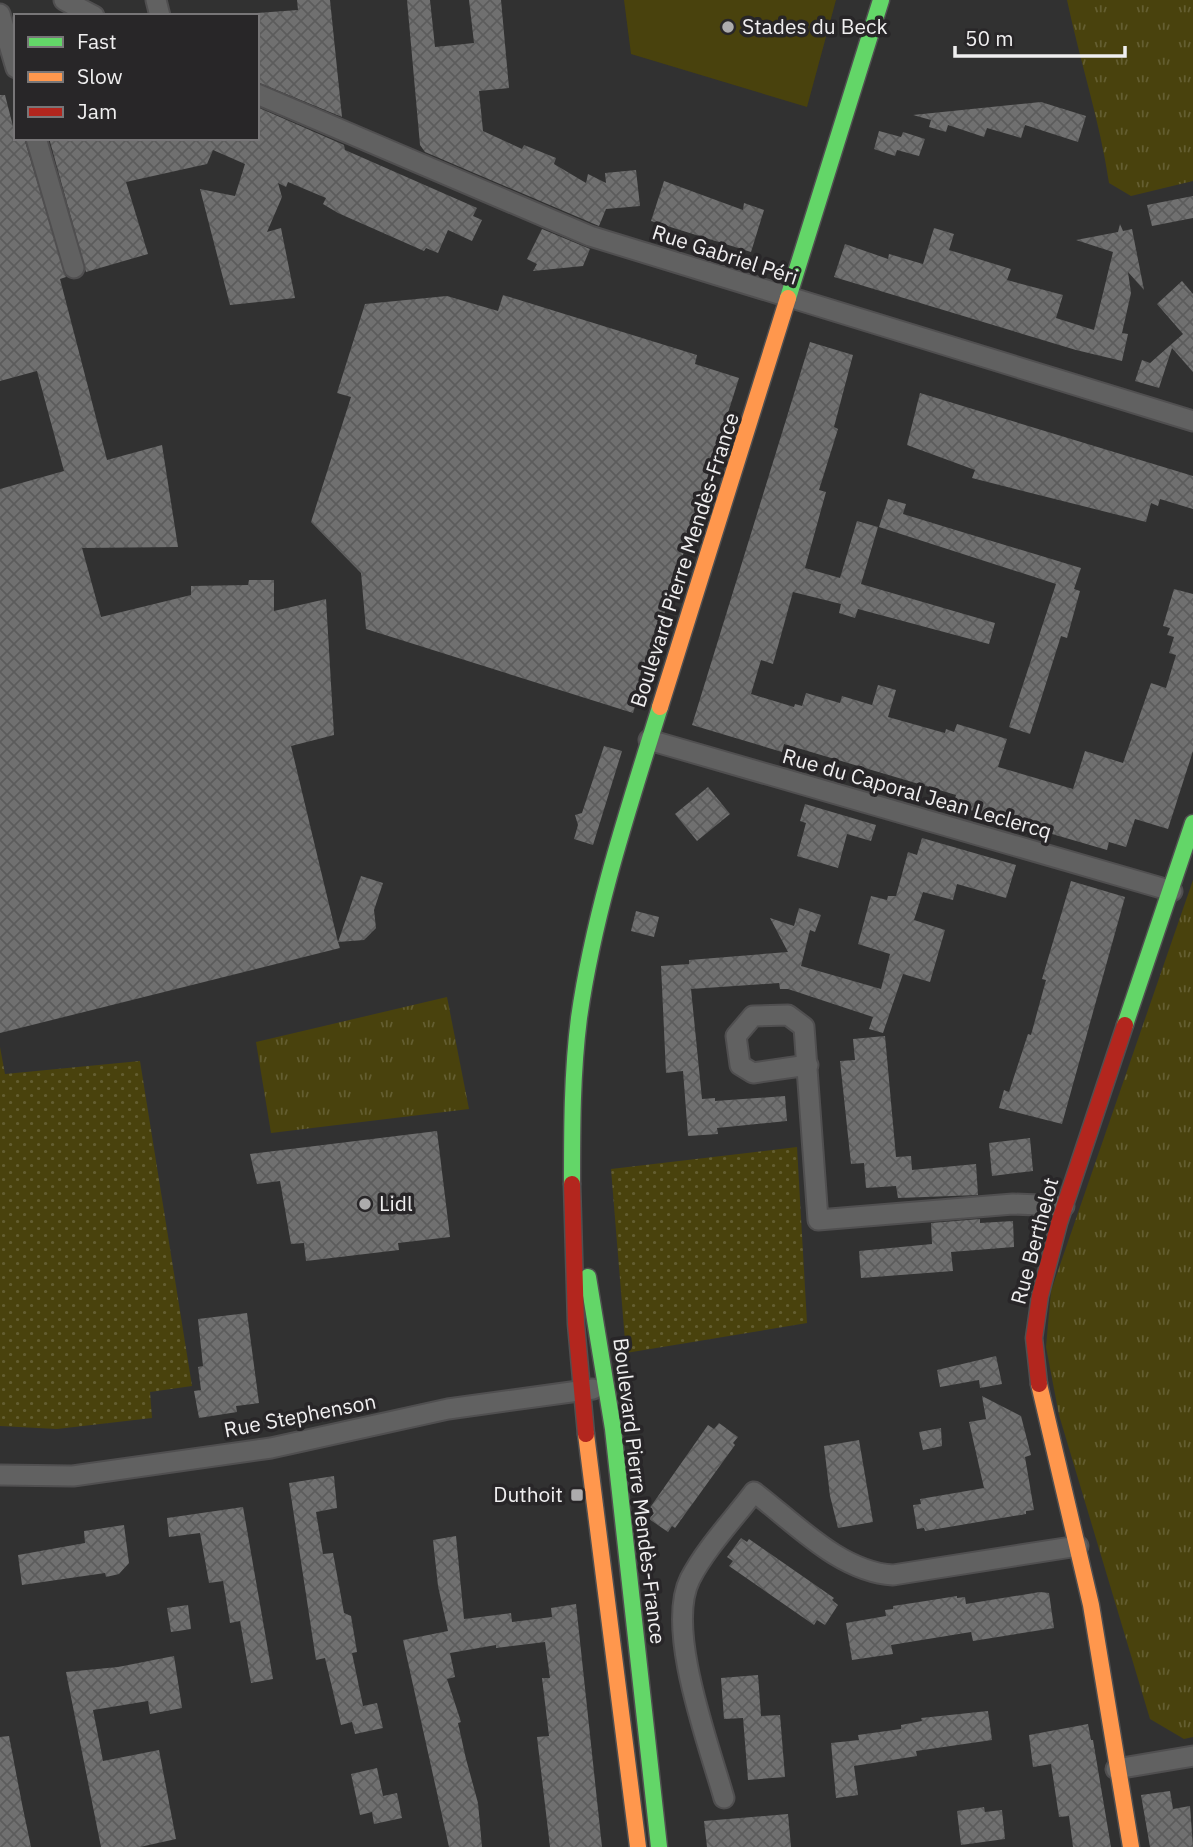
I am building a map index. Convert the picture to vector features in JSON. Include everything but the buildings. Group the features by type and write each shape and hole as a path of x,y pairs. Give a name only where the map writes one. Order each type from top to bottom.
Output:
{"street":[{"path":"64,0 90,14"},
{"name":"Boulevard Pierre Mendès-France","path":"638,1847 579,1391 571,1228 572,1142 576,1058 587,970 606,885 649,740 881,0"},
{"path":"0,14 14,61"},
{"name":"Rue Gabriel Péri","path":"259,95 590,236 1193,421"},
{"path":"37,140 74,268"},
{"name":"Rue du Caporal Jean Leclercq","path":"649,740 1171,891"},
{"name":"Rue Berthelot","path":"1131,1847 1116,1769 1104,1680 1078,1546 1041,1403 1034,1356 1040,1296 1064,1206 1193,823"},
{"path":"808,1065 818,1220 1030,1203 1064,1206"},
{"name":"Boulevard Pierre Mendès-France","path":"572,1142 582,1244 607,1387 659,1847"},
{"name":"Rue Stephenson","path":"0,1475 82,1475 271,1448 447,1409 607,1387"},
{"path":"724,1798 685,1655 683,1604 696,1570 754,1492 846,1562 879,1574 1078,1546"},
{"path":"1116,1769 1193,1756"}],"green space":[{"name":"Stades du Beck","path":"624,0 836,0 807,107 631,54"},
{"path":"1067,0 1193,0 1193,181 1131,196 1109,183"},
{"path":"1193,880 1193,1737 1184,1739 1150,1719 1059,1415 1046,1347 1051,1291"},
{"path":"447,997 469,1109 271,1133 256,1042"},
{"path":"0,1047 5,1074 140,1061 192,1386 150,1392 152,1418 57,1429 0,1426"},
{"path":"797,1147 807,1323 626,1353 611,1169"}],"traffic: fast":[{"path":"788,298 881,0"},
{"path":"572,1184 575,1059 585,978 613,861 660,707"},
{"path":"1125,1025 1193,823"},
{"path":"588,1277 613,1429 659,1847"}],"traffic: slow":[{"path":"660,707 788,298"},
{"path":"1039,1384 1091,1605 1131,1847"},
{"path":"586,1434 638,1847"}],"traffic: jam":[{"path":"1039,1384 1034,1338 1040,1296 1059,1223 1125,1025"},
{"path":"572,1184 576,1324 586,1434"}],"place":[{"name":"Stades du Beck","path":"728,27"},
{"name":"Lidl","path":"365,1204"},
{"name":"Duthoit","path":"577,1495"}]}
